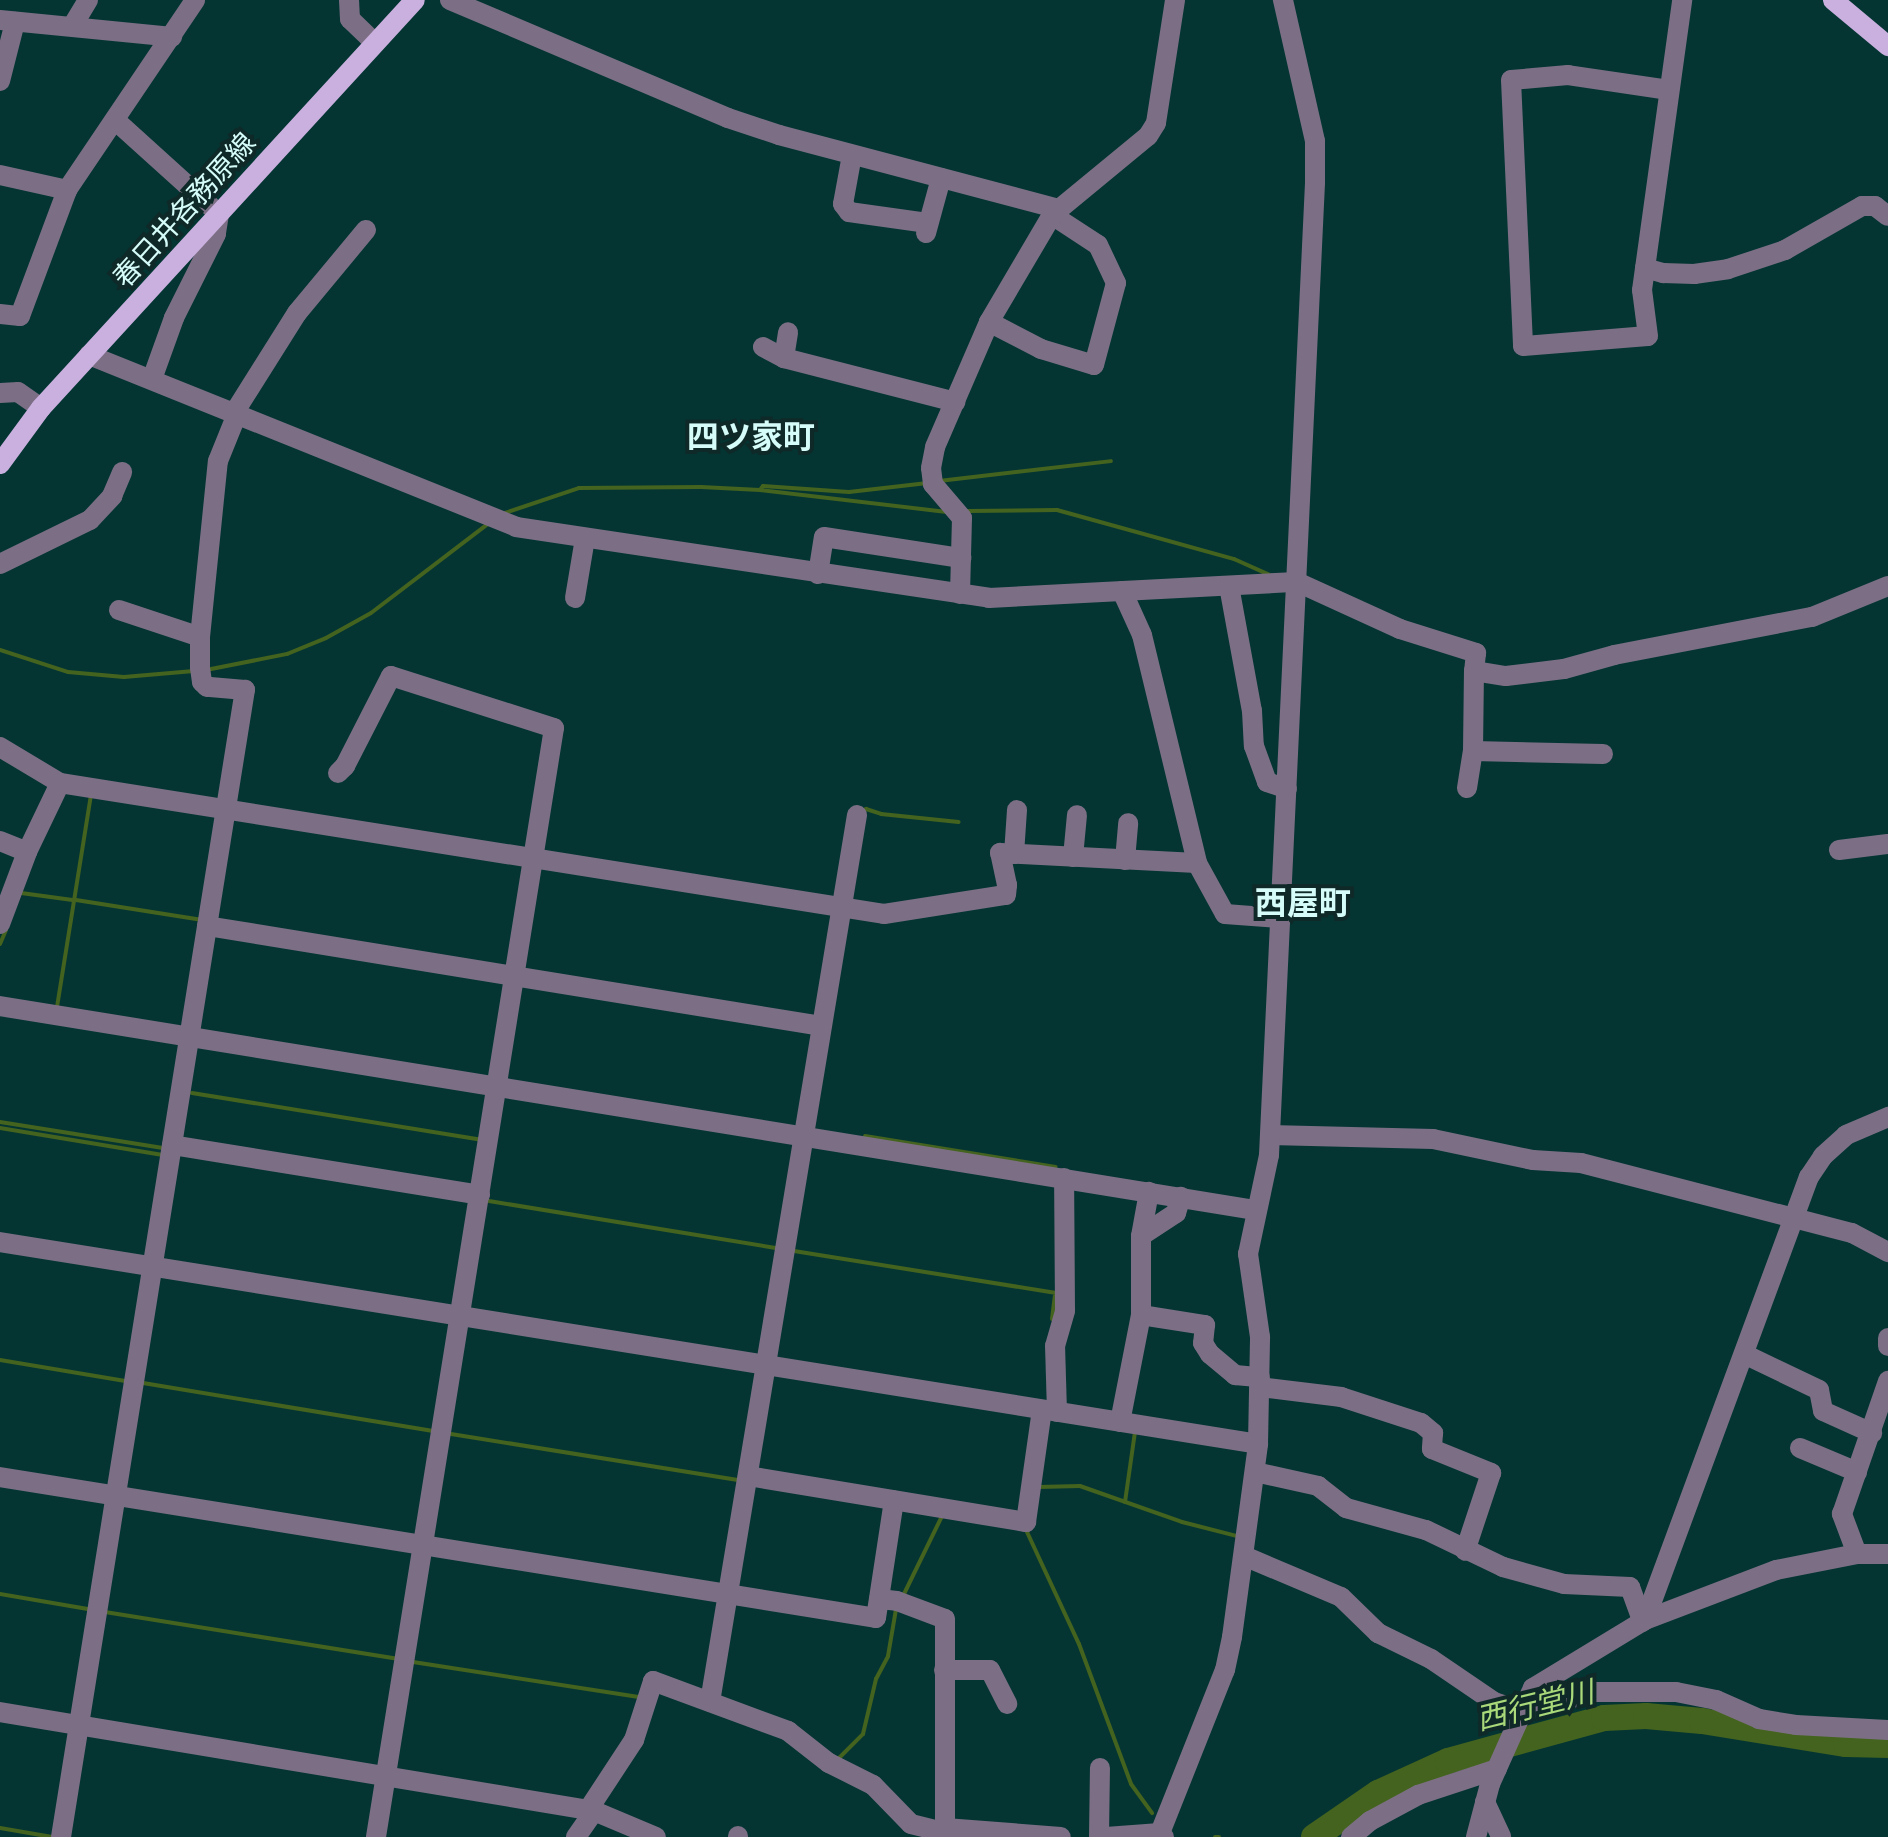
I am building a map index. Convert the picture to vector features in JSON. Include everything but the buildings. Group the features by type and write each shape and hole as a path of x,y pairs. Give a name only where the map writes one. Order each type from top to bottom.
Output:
{"main road":[{"name":"春日井各務原線","path":"0,464 41,408 415,0"},
{"path":"1833,0 1888,46"}],"street":[{"path":"73,25 88,0"},
{"path":"0,314 20,316 67,190 195,0"},
{"path":"349,0 350,19 374,42"},
{"path":"450,0 728,118 1055,212 1098,245 1116,283 1094,365 1041,349 989,322"},
{"path":"960,594 962,518 933,484 931,468 935,447 989,322 1055,212 1148,136 1159,112 1162,70 1175,0"},
{"path":"1106,1837 1162,1835 1225,1670 1258,1444 1260,1337 1248,1254 1270,1135 1315,141 1283,0"},
{"path":"1669,90 1568,75 1511,80 1523,346 1648,336 1642,290 1682,0"},
{"path":"0,81 8,21 172,37"},
{"path":"115,120 219,214 216,234 174,318 152,379"},
{"path":"852,155 843,204 849,212 923,228 941,178"},
{"path":"0,175 67,190"},
{"path":"1645,268 1663,273 1694,274 1728,269 1785,250 1862,206 1875,206 1888,216"},
{"path":"61,1837 245,690 215,689 202,682 200,637 218,461 236,413 297,313 366,230"},
{"path":"784,358 788,332"},
{"path":"763,347 784,358 955,402"},
{"path":"89,355 516,527 989,598 1229,586 1297,588 1400,629 1476,653 1473,751 1467,788"},
{"path":"0,393 18,392 41,408"},
{"path":"0,564 90,520 112,496 122,472"},
{"path":"818,574 824,537 961,558"},
{"path":"575,598 585,538"},
{"path":"1229,586 1252,711 1254,746 1267,782 1287,789"},
{"path":"1474,671 1506,676 1564,669 1614,655 1812,617 1888,586"},
{"path":"1122,591 1142,635 1197,863 1225,914 1280,918"},
{"path":"119,610 200,637"},
{"path":"338,773 345,766 391,676 554,728 376,1837"},
{"path":"0,747 60,783 884,914 1006,895 1007,885 1000,853 1197,863"},
{"path":"1473,751 1603,754"},
{"path":"0,924 27,852 60,783"},
{"path":"1014,854 1017,810"},
{"path":"710,1702 857,815"},
{"path":"1073,857 1077,815"},
{"path":"1125,860 1128,823"},
{"path":"0,841 27,852"},
{"path":"1839,850 1888,844"},
{"path":"207,926 821,1026"},
{"path":"0,1006 1256,1210"},
{"path":"1644,1621 1809,1177 1823,1156 1846,1135 1888,1117"},
{"path":"1270,1135 1433,1139 1533,1160 1581,1163 1795,1216 1852,1233 1888,1252"},
{"path":"172,1145 480,1195"},
{"path":"748,1476 1026,1522 1050,1411 1055,1346 1065,1310 1064,1178"},
{"path":"1120,1422 1141,1315 1141,1236 1149,1192"},
{"path":"1141,1236 1176,1213 1181,1197"},
{"path":"0,1242 1258,1444"},
{"path":"1141,1315 1205,1325 1203,1343 1210,1354 1235,1375 1341,1397 1421,1423 1433,1433 1432,1449 1491,1473 1465,1551"},
{"path":"1888,1338 1888,1346"},
{"path":"1744,1354 1819,1390 1823,1411 1872,1433"},
{"path":"1857,1554 1842,1514 1888,1381"},
{"path":"1800,1448 1857,1472"},
{"path":"1255,1472 1318,1486 1346,1508 1426,1530 1503,1567 1564,1584 1630,1587 1644,1621"},
{"path":"0,1477 876,1618 894,1500"},
{"path":"1476,1837 1499,1764 1533,1688 1644,1621 1776,1570 1857,1554 1888,1554"},
{"path":"1244,1556 1341,1597 1378,1633 1431,1659 1494,1702 1521,1713 1595,1692 1676,1692 1716,1700 1759,1719 1796,1725 1888,1730"},
{"path":"879,1599 897,1601 945,1619 942,1832"},
{"path":"944,1670 990,1670 1007,1704"},
{"path":"576,1837 634,1740 653,1681 788,1731 829,1763 873,1785 911,1824 942,1832 1061,1837"},
{"path":"0,1712 591,1810 651,1836"},
{"path":"1351,1837 1370,1821 1418,1795 1499,1764"},
{"path":"1099,1837 1100,1768"},
{"path":"1485,1802 1501,1837"}],"waterway":[{"path":"939,481 1111,461"},
{"path":"760,490 763,486 849,492 927,483"},
{"path":"502,514 579,488 701,487 760,490 947,512"},
{"path":"968,511 1057,510 1234,559 1272,576"},
{"path":"206,670 287,654 326,638 371,613 488,524"},
{"path":"0,650 68,672 124,677 194,671"},
{"path":"57,1007 91,794"},
{"path":"863,811 959,822"},
{"path":"21,893 73,900"},
{"path":"76,900 202,920"},
{"path":"0,944 6,930"},
{"path":"192,1093 481,1140"},
{"path":"0,1122 163,1148"},
{"path":"0,1128 163,1155"},
{"path":"865,1136 1056,1167"},
{"path":"489,1201 777,1248"},
{"path":"794,1251 1055,1293"},
{"path":"1052,1319 1055,1296"},
{"path":"0,1360 125,1381"},
{"path":"143,1383 433,1431"},
{"path":"1125,1502 1135,1432"},
{"path":"451,1434 739,1480"},
{"path":"1038,1487 1080,1486 1182,1522 1237,1536"},
{"path":"903,1596 942,1516"},
{"path":"1029,1527 1027,1532 1079,1644 1131,1784 1152,1813"},
{"path":"0,1594 88,1609"},
{"path":"837,1760 863,1734 876,1679 888,1656 896,1609"},
{"path":"105,1612 397,1659"},
{"path":"413,1662 640,1697"},
{"name":"西行堂川","path":"1314,1837 1378,1793 1448,1761 1604,1718 1646,1716 1702,1721 1846,1744 1888,1745"},
{"path":"0,1828 52,1837"}],"district":[{"name":"四ツ家町","path":"751,437"},
{"name":"西屋町","path":"1303,903"}]}
